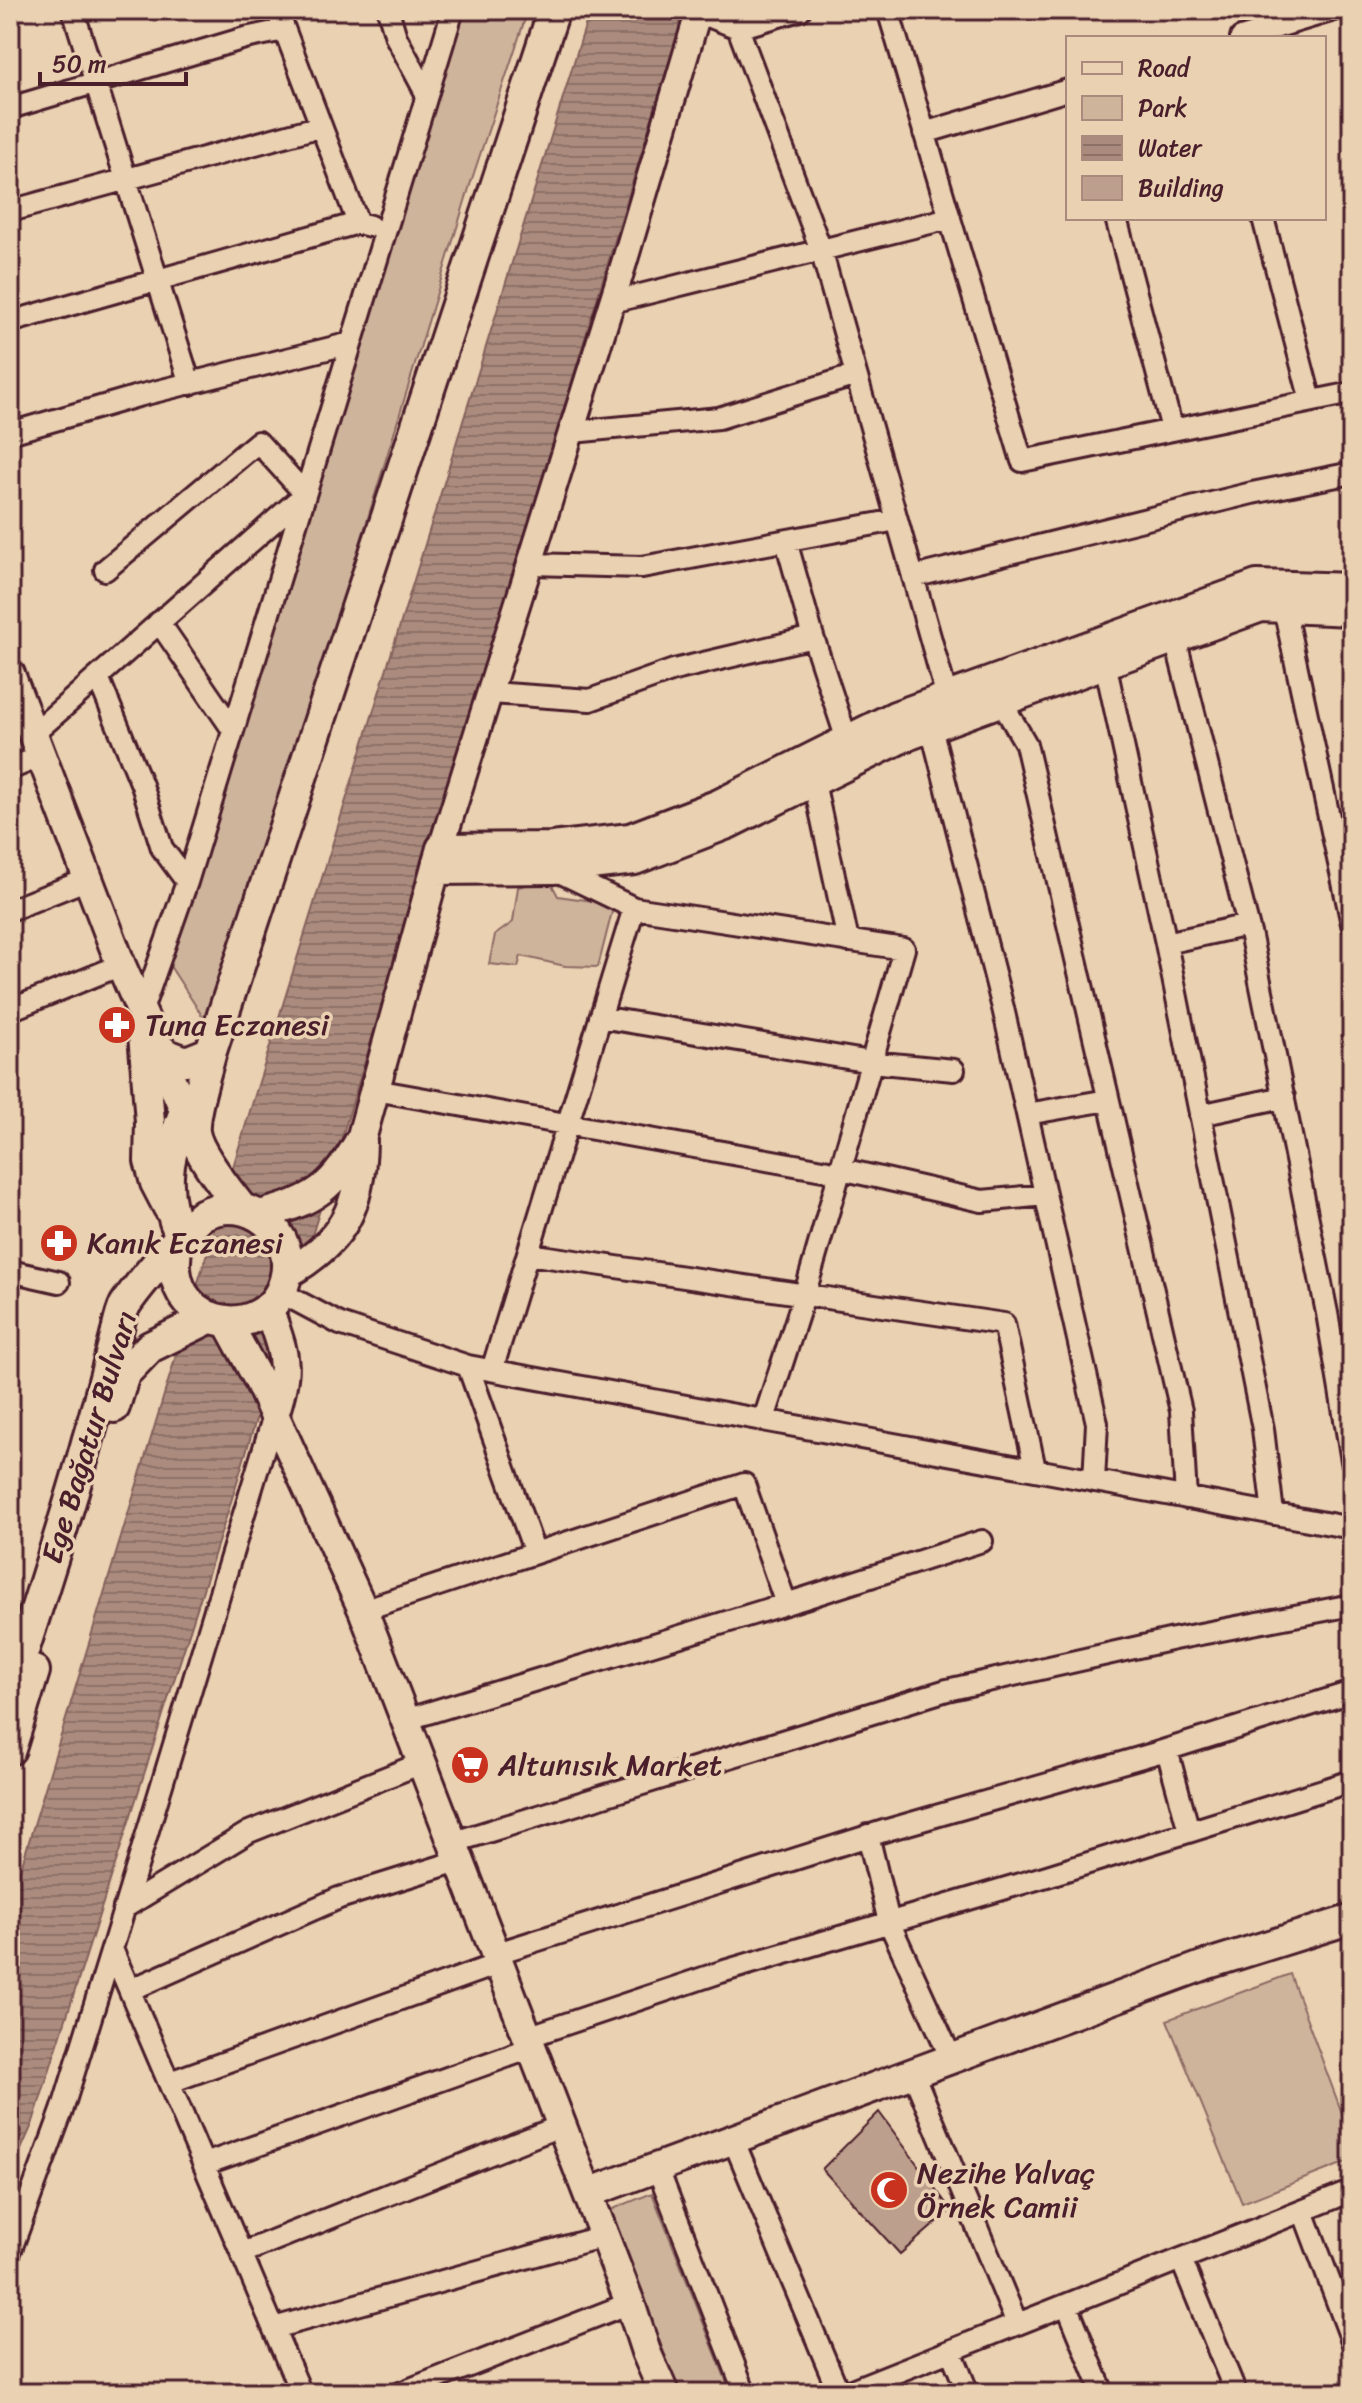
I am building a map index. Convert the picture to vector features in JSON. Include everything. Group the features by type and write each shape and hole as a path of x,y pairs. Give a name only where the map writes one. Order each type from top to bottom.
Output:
{"main road":[{"path":"362,1136 362,1169 352,1206 335,1239 245,1320 218,1320 193,1308 181,1294 175,1277 177,1230 167,1176 173,1146 190,1123 199,1101 211,1051 554,10"},
{"path":"438,859 630,838 719,804 895,716 1257,585 1352,588"},
{"path":"438,859 553,869 635,860 728,824 904,737 1261,607 1352,611"},
{"path":"10,674 121,965 190,1123 213,1170 250,1212 274,1228 284,1244 288,1263 278,1291 286,1360 284,1383 274,1415"},
{"path":"177,1230 203,1214 221,1208 250,1212 294,1206 317,1194 350,1158 362,1136 438,859"},
{"path":"142,1010 150,1122 149,1161 155,1183 177,1230"},
{"path":"156,1044 167,1054 186,1061 211,1051"},
{"name":"Ege Bağatur Bulvarı","path":"10,1693 75,1489 124,1306 177,1230"},
{"path":"218,1320 258,1379 363,1610 664,2393"},
{"name":"Ege Bağatur Bulvarı","path":"10,1749 25,1648 124,1374 150,1347 218,1320"},
{"path":"588,2193 1205,1965 1352,1919"}],"street":[{"path":"73,10 190,384"},
{"path":"388,10 396,37 427,95"},
{"path":"142,1010 187,882 453,10"},
{"path":"438,859 572,432 699,11 738,28 800,10"},
{"path":"888,10 1022,461 1352,393"},
{"path":"1248,36 1334,10"},
{"path":"10,108 245,38 281,20 358,223"},
{"path":"738,28 821,250 947,697"},
{"path":"924,133 1066,91"},
{"path":"10,211 321,126"},
{"path":"612,302 950,218"},
{"path":"1117,220 1172,429"},
{"path":"1264,220 1311,401"},
{"path":"10,322 358,223 386,229"},
{"path":"10,433 351,343"},
{"path":"572,432 719,418 856,375"},
{"path":"105,570 258,442 305,494"},
{"path":"913,577 1252,493 1352,473"},
{"path":"10,769 37,745 98,677 305,494"},
{"path":"531,564 642,567 897,520"},
{"path":"786,541 847,740"},
{"path":"1284,608 1347,877 1352,924"},
{"path":"159,622 233,730"},
{"path":"491,693 590,700 674,670 813,637"},
{"path":"1175,638 1248,925 1327,1313 1352,1461"},
{"path":"1105,663 1166,943 1263,1429 1273,1514"},
{"path":"98,677 142,785 162,848 187,882"},
{"path":"1001,701 1026,744 1181,1411 1186,1498"},
{"path":"931,727 1027,1114 1097,1423 1094,1481"},
{"path":"814,782 848,941"},
{"path":"553,869 634,908 904,949 805,1293 764,1419"},
{"path":"10,910 88,879"},
{"path":"492,1370 634,908"},
{"path":"1166,943 1248,925"},
{"path":"10,1010 121,965"},
{"path":"600,1017 871,1062 954,1070"},
{"path":"375,1090 840,1171 982,1201 1045,1195"},
{"path":"1200,1115 1284,1097"},
{"path":"1027,1114 1108,1100"},
{"path":"528,1254 1004,1324 1035,1469"},
{"path":"10,1271 59,1282"},
{"path":"278,1291 340,1324 468,1366 1352,1528"},
{"path":"468,1366 535,1553"},
{"path":"10,2252 62,2111 274,1415"},
{"path":"363,1610 744,1484 786,1604"},
{"path":"405,1720 982,1541"},
{"path":"130,1990 339,1898 455,1852 947,1690 1174,1639 1352,1605"},
{"path":"170,2082 496,1959 868,1835 1167,1750 1352,1692"},
{"path":"1167,1750 1189,1831"},
{"path":"124,1908 249,1832 422,1763"},
{"path":"205,2164 721,1972 1352,1781"},
{"path":"868,1835 889,1922 951,2058"},
{"path":"112,1949 301,2393"},
{"path":"913,2073 1017,2324"},
{"path":"242,2253 560,2126"},
{"path":"733,2139 841,2393 1352,2191"},
{"path":"657,2167 745,2393"},
{"path":"1303,2211 1352,2341"},
{"path":"274,2328 604,2236"},
{"path":"1181,2259 1236,2393"},
{"path":"400,2393 630,2303"},
{"path":"1067,2305 1103,2393"},
{"path":"951,2351 968,2393"}],"green space":[{"path":"462,10 528,10 470,185 287,782 208,1015 203,1017 170,966"},
{"path":"549,879 558,896 614,904 598,967 565,966 521,956 518,967 489,964 495,935 513,922 518,887"},
{"path":"1290,1974 1352,2140 1352,2160 1242,2203 1167,2020"},
{"path":"652,2193 731,2393 680,2393 608,2211"}],"water":[{"path":"590,10 685,10 230,1505 32,2125 10,2174 10,1904 246,1124"}],"building":[{"name":"Nezihe Yalvaç Örnek Camii","path":"879,2112 951,2210 900,2254 822,2169"}],"place":[{"name":"Tuna Eczanesi","path":"117,1025"},
{"name":"Kanık Eczanesi","path":"59,1243"},
{"name":"Altunısık Market","path":"470,1765"},
{"name":"Nezihe Yalvaç Örnek Camii","path":"889,2190"}]}
